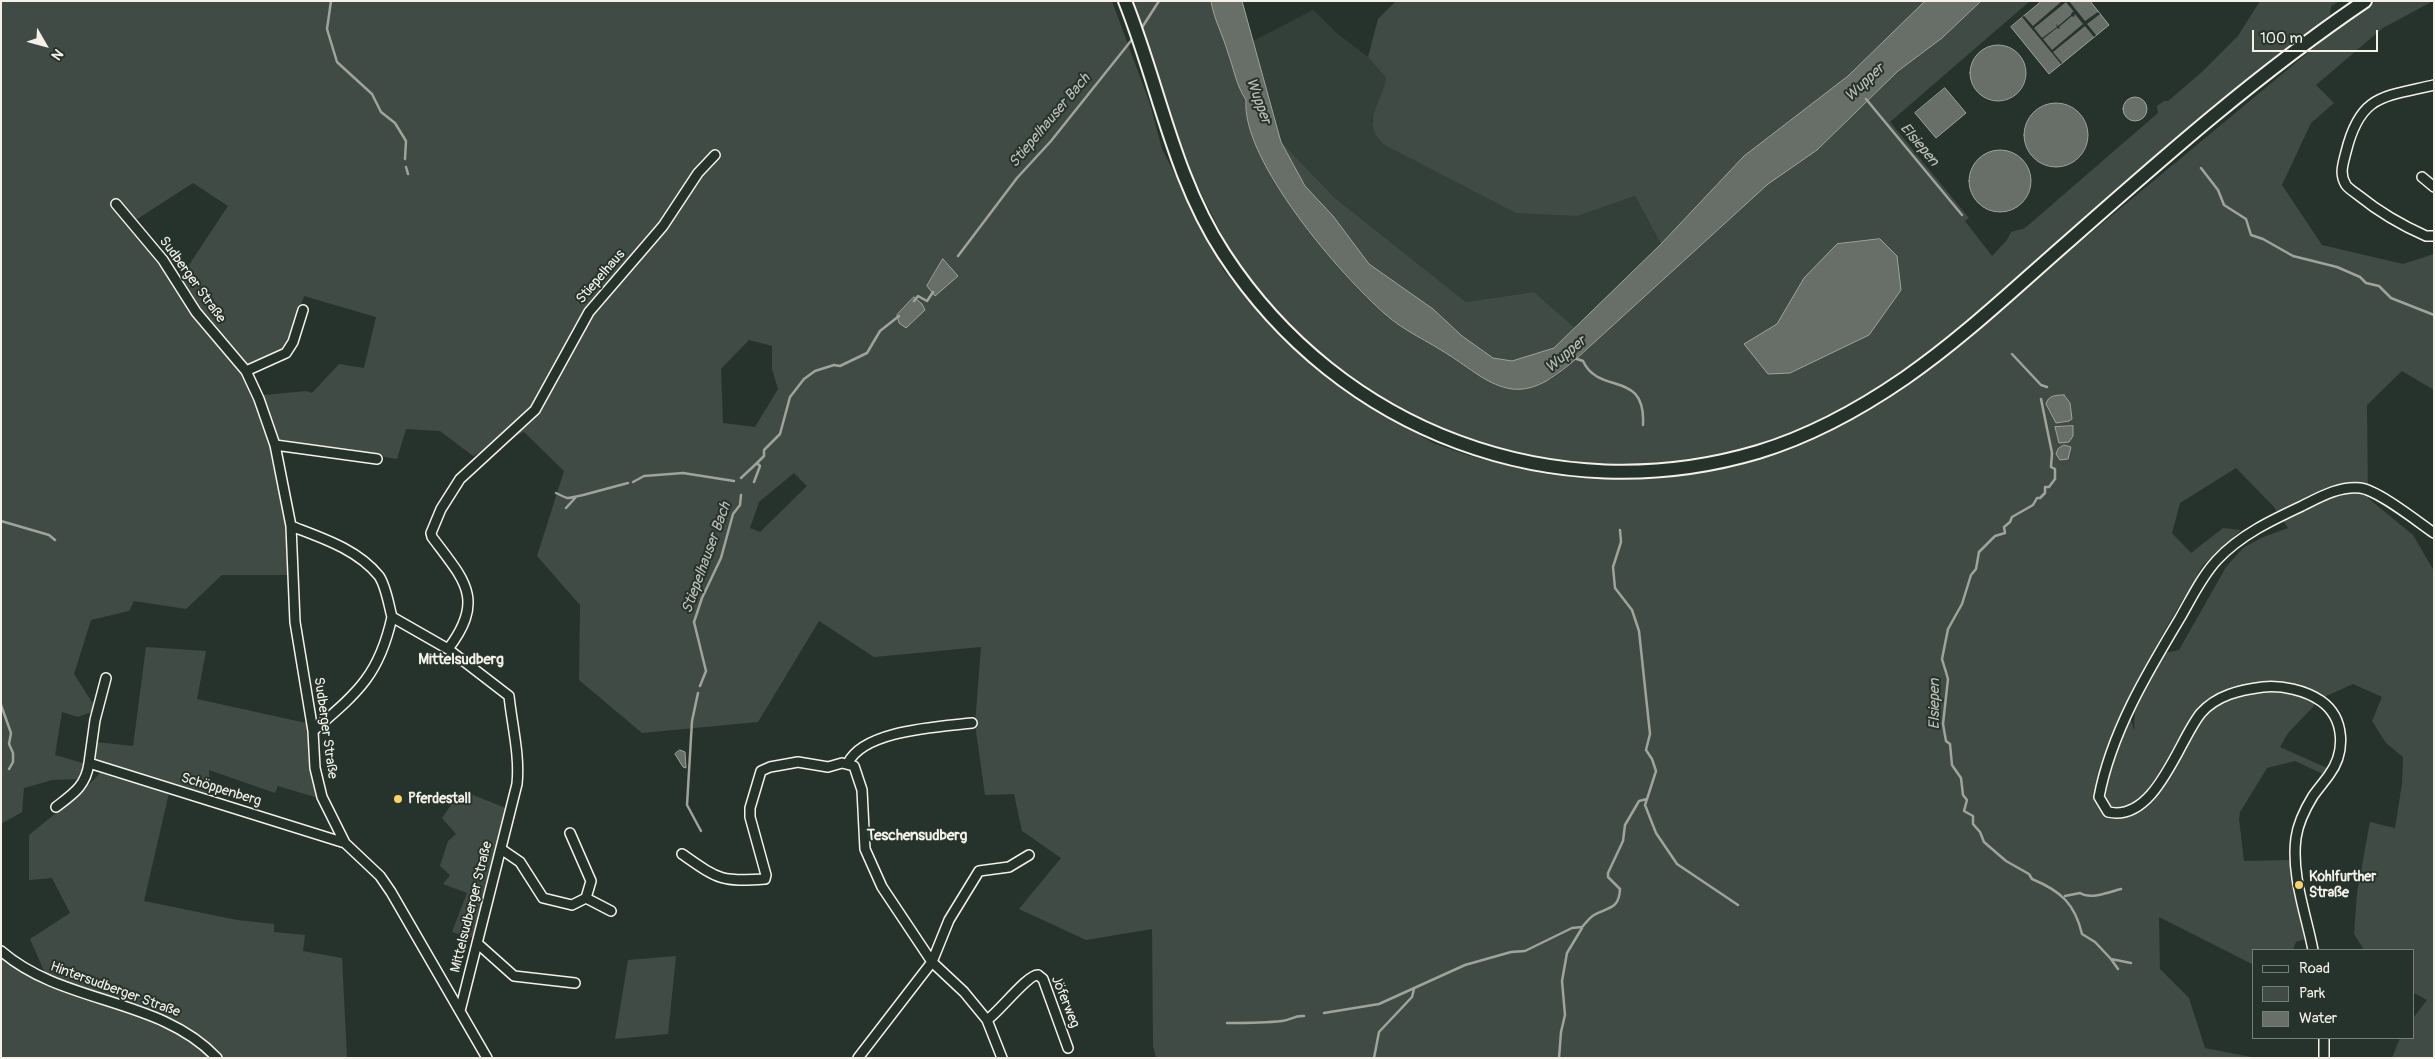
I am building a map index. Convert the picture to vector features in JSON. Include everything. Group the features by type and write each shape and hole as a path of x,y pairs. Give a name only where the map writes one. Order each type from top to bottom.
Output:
{"main road":[{"path":"1125,1 1186,184 1216,241 1263,306 1329,369 1356,390 1435,434 1483,451 1560,468 1612,472 1647,472 1701,465 1763,450 1832,421 1905,378 1981,319 2207,120 2271,69 2365,1"}],"street":[{"path":"2434,85 2390,95 2372,103 2359,115 2351,132 2341,172 2346,185 2385,216 2426,236 2434,236"},
{"name":"Stiepelhaus","path":"448,649 466,623 470,603 457,571 431,533 441,509 460,479 535,410 589,312 663,226 698,174 715,155"},
{"path":"2422,177 2434,187"},
{"name":"Sudberger Straße","path":"116,204 163,260 196,312 246,371 259,399 275,445 291,526 295,622 313,731 315,768 322,797 345,843 380,876 487,1058"},
{"path":"246,371 286,354 293,342 302,310"},
{"path":"275,445 376,459"},
{"path":"2313,949 2299,885 2296,839 2301,818 2313,795 2336,763 2341,740 2337,720 2331,710 2320,700 2300,691 2271,686 2238,690 2219,700 2202,713 2162,782 2144,800 2127,811 2116,814 2108,812 2098,797 2102,776 2128,712 2153,663 2216,561 2241,538 2280,516 2344,488 2362,488 2405,512 2434,533"},
{"path":"291,526 342,546 380,577 392,618 386,646 364,684 313,731"},
{"path":"392,618 448,649"},
{"name":"Mittelsudberger Straße","path":"448,649 509,696 518,772 511,810 460,1011"},
{"path":"56,808 87,777 95,720 106,678"},
{"path":"848,763 852,754 882,737 972,723"},
{"path":"682,854 716,877 726,880 765,879 766,875 750,816 750,808 761,771 770,766 798,762 828,767 848,763 854,766 862,790 865,849 882,887 932,962 964,992 987,1020 1002,1058"},
{"name":"Schöppenberg","path":"89,763 345,843"},
{"path":"501,849 520,862 544,898 572,905 586,898 591,881 570,833"},
{"path":"858,1058 932,962 948,920 979,871 1009,867 1029,856"},
{"path":"586,898 611,911"},
{"path":"477,943 514,976 575,982"},
{"name":"Hintersudberger Straße","path":"1,951 13,961 43,979 173,1024 205,1045 217,1058"},
{"name":"Jöferweg","path":"987,1020 999,1012 1029,977 1038,975 1043,979 1068,1048"},
{"path":"2324,1039 2324,1058"}],"shaded area":[{"path":"1313,10 1338,34 1368,57 1386,78 1384,92 1371,122 1578,216 1635,196 1661,244 1576,329 1534,292 1466,302 1335,198 1281,142 1253,41"}],"green space":[{"path":"1,1 1112,1 1150,104 1162,149 1224,271 1279,336 1333,383 1433,443 1470,456 1550,475 1657,479 1730,466 1811,438 1881,403 1915,379 2346,21 2377,1 2433,1 2383,28 2316,85 2334,103 2311,123 2282,185 2322,245 2403,264 2434,254 2434,390 2402,371 2367,405 2368,498 2413,535 2434,571 2434,1058 2392,1058 2400,1039 2415,1039 2415,1016 2427,1000 2415,994 2415,949 2363,949 2354,934 2357,893 2370,822 2395,828 2402,784 2403,757 2386,743 2372,721 2382,697 2353,684 2313,702 2314,706 2288,733 2280,747 2327,768 2323,774 2295,761 2267,768 2240,812 2239,819 2244,861 2290,860 2294,895 2305,939 2296,942 2293,949 2252,949 2252,964 2159,917 2160,969 2189,998 2205,1048 2256,1058 1156,1058 1153,1046 1152,929 1086,940 1019,909 1061,858 1022,831 1014,794 985,795 975,724 981,647 874,657 819,621 758,722 642,733 579,680 580,605 537,556 564,471 524,432 473,456 440,431 406,429 397,459 269,438 289,542 291,575 222,575 186,609 134,601 129,611 91,620 74,674 97,710 78,717 62,712 55,755 86,764 80,779 52,780 24,788 22,812 1,824","holes":["193,183 228,206 181,277 197,303 188,309 161,264 128,225","304,296 376,317 364,368 339,364 312,393 306,391 264,395 252,400 240,369 285,349","749,340 772,346 772,369 778,389 755,427 723,423 721,369","2236,468 2274,507 2288,528 2261,538 2243,548 2226,567 2179,650 2160,654 2135,707 2134,731 2127,703 2162,635 2203,565 2241,530 2223,528 2191,553 2172,533 2180,503","794,473 807,486 760,532 750,528 759,502"]},
{"path":"1134,1 1211,1 1237,83 1246,100 1249,124 1260,153 1276,184 1321,247 1367,298 1394,321 1450,355 1483,378 1496,383 1506,384 1549,380 1559,374 1768,184 1817,150 1898,71 1942,38 1981,1 2030,1 1890,122 1969,218 1965,221 1992,256 2007,240 2011,232 2025,228 2158,113 2157,106 2164,101 2168,101 2202,72 2238,36 2260,1 2340,1 2331,6 2330,17 2214,105 1932,351 1862,398 1807,427 1738,451 1640,466 1583,465 1531,457 1463,438 1408,415 1366,389 1322,355 1276,311 1234,259 1182,155"},
{"path":"1396,1 1925,1 1848,76 1744,156 1661,244 1635,196 1578,216 1516,213 1383,144 1376,135 1373,120 1386,78 1368,57 1378,19"},
{"path":"1281,142 1335,198 1466,302 1534,292 1576,329 1554,348 1512,361 1493,359 1462,336 1433,309 1369,264 1333,216 1305,186"},
{"path":"146,647 206,651 197,699 306,723 311,771 318,798 278,786 275,793 209,770 210,798 93,761 96,742 133,746"},
{"path":"100,773 169,793 144,901 237,920 274,924 274,932 305,935 303,951 342,958 347,1058 1,1058 1,957 76,993 47,978 30,939 70,913 52,878 29,880 29,835 83,791"},
{"path":"468,793 508,809 475,938 452,932 467,893 443,884 450,875 440,866 448,841 456,834 442,818 451,805 447,795"},
{"path":"676,956 668,1034 615,1039 628,960"}],"water":[{"name":"Wupper","path":"1211,1 1242,1 1281,142 1305,186 1333,216 1369,264 1433,309 1462,336 1493,358 1512,361 1554,348 1661,244 1744,156 1848,76 1925,1 1981,1 1942,38 1898,71 1817,150 1768,184 1576,359 1547,381 1530,388 1512,389 1487,380 1400,326 1366,296 1320,245 1276,184 1259,153 1249,125 1246,100 1237,83"},
{"path":"2042,1 2090,1 2109,25 2049,74 2011,27"},
{"path":"1992,45 2004,45 2014,49 2022,57 2026,73 2022,89 2014,97 2004,101 1992,101 1982,97 1974,89 1970,79 1970,67 1974,57 1982,49"},
{"path":"1945,88 1966,113 1936,138 1915,113"},
{"path":"2135,97 2143,101 2147,109 2143,117 2135,121 2127,117 2123,109 2127,101"},
{"path":"2056,103 2074,109 2082,117 2088,135 2082,153 2074,161 2056,167 2038,161 2030,153 2024,135 2030,117 2038,109"},
{"path":"1994,150 2006,150 2022,159 2029,169 2031,181 2029,193 2022,203 2006,212 1994,212 1983,207 1974,198 1969,187 1969,175 1974,164 1983,155"},
{"path":"1880,239 1897,256 1901,290 1869,335 1790,373 1768,374 1744,344 1777,324 1804,278 1837,244"},
{"path":"943,259 958,276 935,296 927,286"},
{"path":"914,297 922,304 925,310 906,328 899,323 897,315"},
{"path":"2064,395 2070,403 2072,419 2056,423 2046,404 2051,397"},
{"path":"2073,426 2073,436 2069,442 2059,443 2055,427"},
{"path":"2064,445 2071,447 2068,459 2060,460 2056,454 2058,449"},
{"path":"680,750 685,752 686,768 683,767 675,754"}],"pier":[{"path":"2062,1 2069,1 2085,21 2098,12 2100,14 2087,24 2096,35 2094,37 2085,26 2053,52 2061,64 2022,17 2024,16 2033,26","holes":["2066,2 2074,12 2058,26 2056,24 2057,27 2042,38 2034,28","2075,14 2083,24 2052,50 2043,39 2057,28 2060,29 2059,27 2072,16 2074,17"]}],"waterway":[{"path":"331,1 327,29 337,62 372,94 381,112 395,123 406,141 405,159"},
{"name":"Stiepelhauser Bach","path":"1141,29 1159,1"},
{"name":"Stiepelhauser Bach","path":"958,256 1017,178 1051,141 1134,37"},
{"name":"Elsiepen","path":"1866,99 1962,215"},
{"path":"406,167 408,174"},
{"path":"2201,168 2218,190 2224,205 2246,219 2251,235 2263,239 2293,256 2337,267 2360,277 2366,283 2379,286 2391,298 2434,315"},
{"name":"Stiepelhauser Bach","path":"914,301 918,296 927,301 933,292"},
{"name":"Stiepelhauser Bach","path":"754,482 760,466 757,463 764,456 764,450 780,434 790,397 804,379 815,371 834,365 840,366 867,353 880,331 899,316"},
{"name":"Elsiepen","path":"2012,354 2041,385 2047,387"},
{"name":"Wupper","path":"1574,358 1583,361 1590,372 1600,378 1630,389 1637,396 1642,408 1643,425"},
{"name":"Elsiepen","path":"2041,399 2052,453 2051,467 2055,469 2055,479 2049,487 2045,487 2045,493 2040,498 2037,498 2033,505 2012,517 2010,522 2004,527 2005,533 1995,536 1979,552 1976,569 1971,575 1962,604 1948,629 1942,659 1948,679 1943,724 1946,741 1950,744 1952,765 1961,778 1963,795 1967,800 1964,811 1973,816 1973,824 1980,832 1984,842 2006,861 2029,874 2032,879 2059,894 2071,907 2082,934 2095,942 2111,959 2131,963"},
{"path":"741,478 757,463"},
{"path":"633,482 644,476 683,473 734,481"},
{"path":"556,493 571,498 628,483"},
{"name":"Stiepelhauser Bach","path":"700,686 706,671 694,622 702,598 721,558 733,514 740,505 741,495"},
{"path":"566,508 576,497"},
{"path":"1,521 49,535 55,540"},
{"path":"1324,1013 1379,1004 1465,965 1511,952 1525,951 1572,928 1582,927 1592,916 1612,907 1617,901 1620,889 1608,877 1608,873 1623,841 1625,825 1639,801 1647,799 1656,771 1652,759 1646,750 1650,734 1639,631 1632,610 1615,588 1613,567 1621,542 1620,530"},
{"name":"Stiepelhauser Bach","path":"698,693 692,721 687,805 701,831"},
{"path":"1,705 11,733 9,744 13,753 13,762 9,769"},
{"path":"1647,799 1645,805 1656,833 1677,864 1738,905"},
{"path":"2065,896 2080,893 2095,896 2121,889"},
{"path":"1559,1058 1561,1032 1565,1015 1562,981 1567,953 1582,928"},
{"path":"2111,959 2118,969"},
{"path":"1374,1058 1379,1032 1412,997 1414,989"},
{"path":"1227,1023 1275,1022 1304,1016"}],"place":[{"name":"Pferdestall","path":"398,799"},
{"name":"Kohlfurther Straße","path":"2299,885"}],"district":[{"name":"Mittelsudberg","path":"461,660"},
{"name":"Teschensudberg","path":"917,836"}]}
